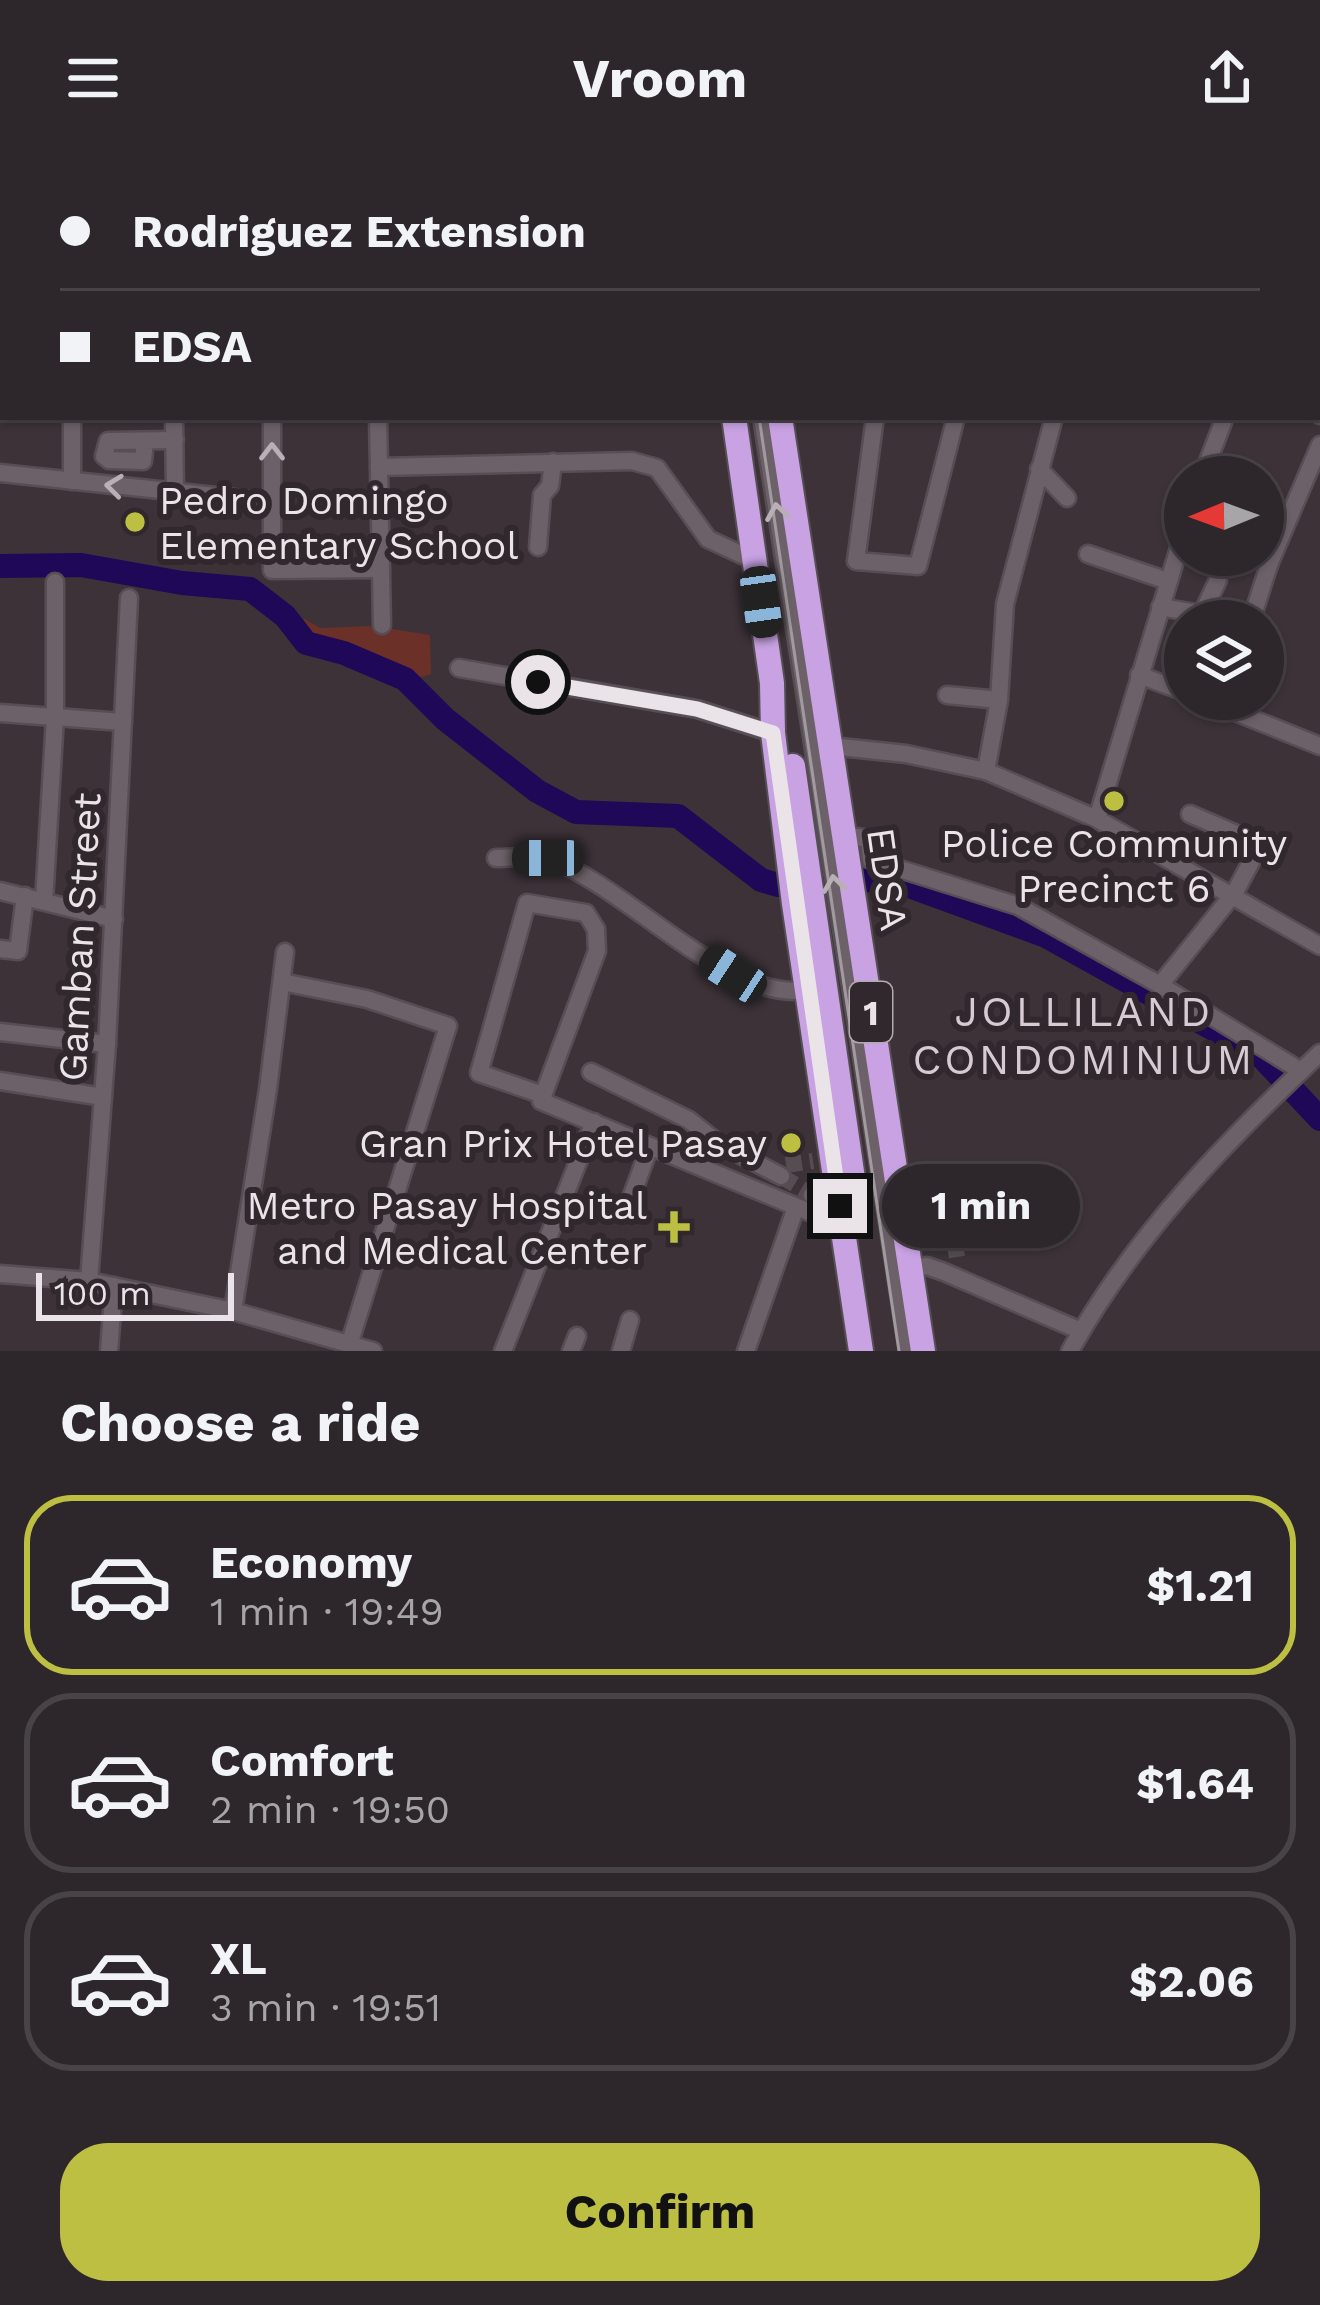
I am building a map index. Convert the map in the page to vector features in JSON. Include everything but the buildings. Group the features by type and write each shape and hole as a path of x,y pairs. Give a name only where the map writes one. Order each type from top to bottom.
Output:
{"highway":[{"name":"EDSA","path":"734,420 772,683 773,733 822,843 853,892 923,1351"},
{"name":"EDSA","path":"780,420 831,746 822,843 794,904 823,1160 842,1216 861,1351"},
{"path":"772,683 822,843 878,1351"}],"street":[{"path":"72,420 72,481"},
{"path":"175,420 175,493"},
{"path":"272,420 272,570 381,569"},
{"path":"378,420 382,626"},
{"path":"762,420 822,843 878,1145 908,1351"},
{"path":"875,420 856,561 918,566 955,420"},
{"path":"986,771 999,700 1005,604 1053,420"},
{"path":"1210,456 1224,420"},
{"path":"145,441 175,440"},
{"path":"1258,600 1320,446"},
{"path":"380,467 632,461 657,468 708,538 755,561"},
{"path":"538,547 542,495 550,486 554,463"},
{"path":"1040,469 1067,498"},
{"path":"0,473 272,502"},
{"path":"1088,554 1168,581"},
{"path":"1097,819 1170,576"},
{"path":"1160,608 1202,614 1218,580"},
{"path":"44,901 55,718 55,582"},
{"name":"Gamban Street","path":"89,1280 107,1044 129,598"},
{"path":"458,668 697,709 773,733"},
{"path":"1139,675 1164,684"},
{"path":"947,695 999,700"},
{"path":"0,713 123,722"},
{"path":"1255,720 1320,746"},
{"path":"831,746 906,754 986,771 1097,819 1320,946"},
{"path":"1160,985 1231,897 1251,862 1248,846 1233,831 1190,814"},
{"path":"822,843 867,837 871,860 1018,906 1160,985 1297,1075"},
{"path":"496,858 548,858 611,890 733,974 774,990 807,990"},
{"path":"0,891 114,920"},
{"path":"0,949 18,951 25,896"},
{"path":"542,1098 597,951 596,929 586,913 527,903 479,1073 796,1207 842,1216"},
{"path":"233,1311 285,952"},
{"path":"282,982 367,999 448,1026 343,1344"},
{"path":"0,1032 107,1044"},
{"path":"1070,1351 1155,1222 1320,1053"},
{"path":"591,1072 688,1120 718,1143 779,1170"},
{"path":"0,1081 103,1097"},
{"path":"502,1351 594,1122"},
{"path":"631,1198 650,1146"},
{"path":"812,1195 842,1216"},
{"path":"746,1351 796,1207"},
{"path":"902,1218 940,1216 951,1222"},
{"path":"910,1268 951,1264 1081,1331"},
{"path":"0,1274 89,1280 233,1311 373,1351"},
{"path":"109,1351 114,1286"},
{"path":"621,1351 630,1320"},
{"path":"297,1351 301,1329"}],"shaded area":[{"path":"303,618 320,628 373,626 430,635 431,674 421,677 314,637"}],"waterway":[{"path":"0,566 81,565 182,583 250,589 285,616 306,643 405,679 445,719 537,791 576,812 678,816 761,880 778,885 890,879 1046,936 1260,1055 1320,1119"}],"tunnel":[{"path":"786,1165 813,1161"},
{"path":"781,1176 812,1195"},
{"path":"951,1222 957,1257"}],"tram line":[{"path":"759,420 899,1351"}],"place":[{"name":"Pedro Domingo Elementary School","path":"135,522"},
{"name":"Police Community Precinct 6","path":"1114,801"},
{"name":"Gran Prix Hotel Pasay","path":"791,1143"},
{"name":"Metro Pasay Hospital and Medical Center","path":"674,1227"}],"district":[{"name":"JOLLILAND CONDOMINIUM","path":"1084,1035"}],"route":[{"path":"538,682 697,709 773,733 840,1206"}]}
